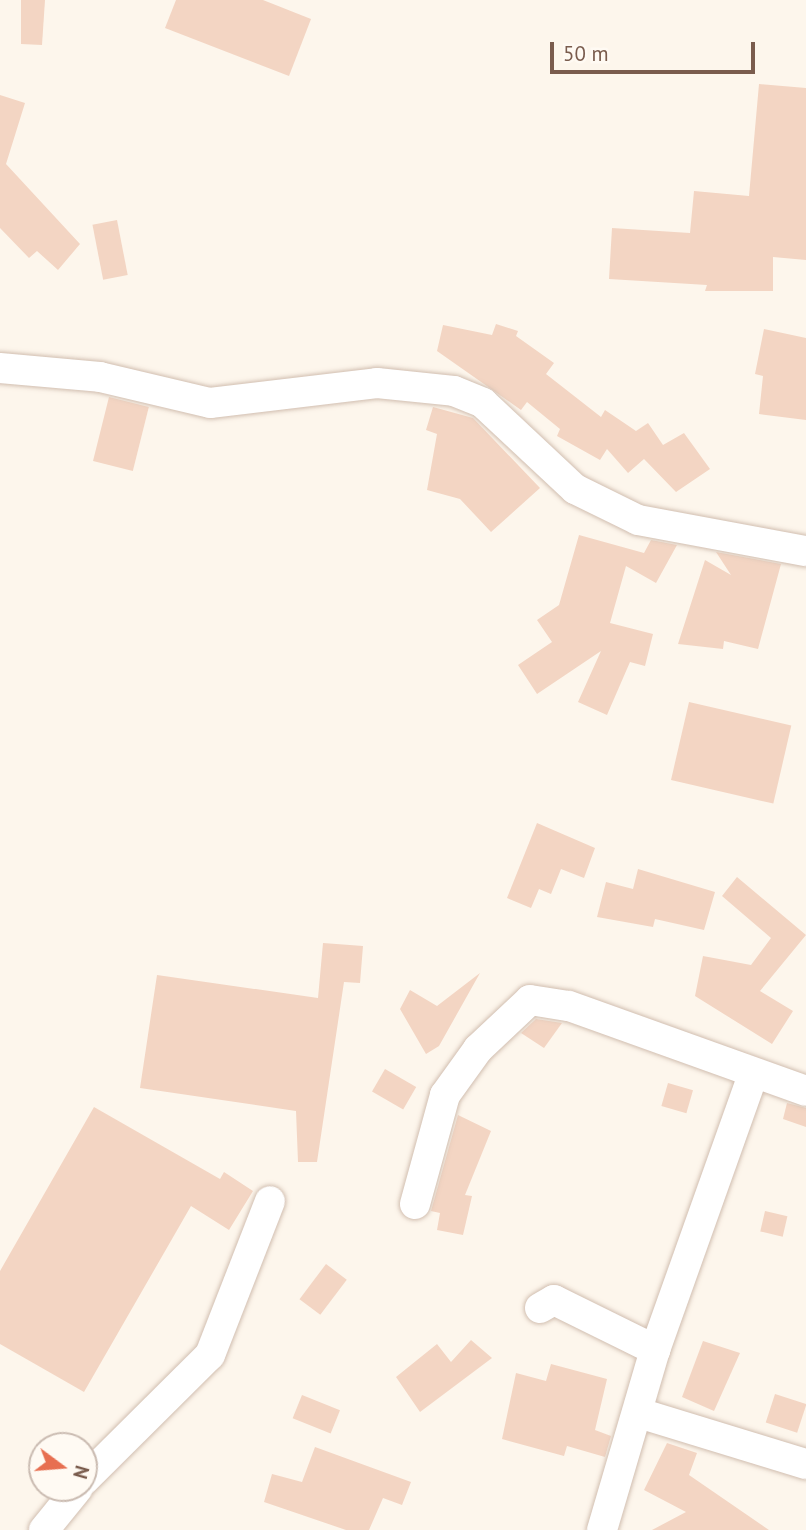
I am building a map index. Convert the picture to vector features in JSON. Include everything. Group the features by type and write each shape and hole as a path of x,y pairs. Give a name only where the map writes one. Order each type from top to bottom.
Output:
{"street":[{"path":"0,368 100,377 210,403 377,383 454,391 482,403 575,489 638,520 806,551"},
{"path":"415,1204 445,1095 478,1049 530,1000 569,1006 753,1075 806,1091"},
{"path":"602,1530 639,1413 655,1350 753,1075"},
{"path":"98,1466 210,1355 270,1201"},
{"path":"540,1308 554,1300 655,1350"},
{"path":"639,1413 806,1464"},
{"path":"44,1530 67,1502"}],"building":[{"path":"21,0 45,0 42,45 21,44"},
{"path":"176,0 263,0 311,19 289,76 165,28"},
{"path":"759,84 806,88 806,260 773,257 773,291 705,291 707,285 609,279 612,228 690,233 694,191 749,196"},
{"path":"0,95 25,103 6,164 80,244 58,270 37,251 29,258 0,228"},
{"path":"117,220 128,275 103,280 92,225"},
{"path":"496,324 518,331 516,336 554,363 546,374 601,417 605,410 636,431 648,423 663,445 684,433 710,469 676,492 644,459 628,473 607,449 600,460 557,436 560,429 527,402 521,410 437,351 443,325 492,335"},
{"path":"764,329 806,338 806,420 759,414 763,376 755,374"},
{"path":"109,397 149,407 133,471 93,461"},
{"path":"433,407 473,418 540,488 491,532 460,499 427,490 437,434 426,430"},
{"path":"579,535 644,553 651,540 677,545 656,583 626,566 610,623 653,634 645,666 630,662 607,715 578,702 601,651 537,694 518,665 552,642 537,620 559,605"},
{"path":"716,552 781,564 758,649 724,641 723,649 678,644 705,560 731,575"},
{"path":"689,702 791,726 773,804 671,780"},
{"path":"537,823 595,848 584,878 561,869 551,894 539,889 531,908 507,898"},
{"path":"638,869 715,892 704,930 655,919 653,927 597,917 606,882 633,889"},
{"path":"737,877 806,935 760,991 793,1011 772,1044 695,996 703,956 751,965 771,938 722,896"},
{"path":"323,943 363,946 360,983 344,982 317,1162 298,1162 296,1111 140,1088 157,975 318,998"},
{"path":"480,973 439,1046 426,1054 400,1009 410,990 437,1006"},
{"path":"536,1019 562,1023 544,1048 521,1033"},
{"path":"385,1069 416,1087 403,1110 372,1092"},
{"path":"668,1083 693,1090 686,1113 661,1106"},
{"path":"787,1103 806,1108 806,1127 783,1119"},
{"path":"94,1107 220,1179 224,1172 253,1191 229,1230 191,1206 84,1392 0,1344 0,1271"},
{"path":"458,1115 491,1131 465,1195 472,1196 463,1235 437,1230 440,1213 431,1211"},
{"path":"765,1211 787,1216 783,1237 760,1231"},
{"path":"326,1264 347,1280 320,1315 300,1299"},
{"path":"471,1340 492,1358 420,1412 396,1377 437,1344 451,1362"},
{"path":"703,1341 740,1353 714,1411 682,1397"},
{"path":"551,1364 607,1379 595,1430 611,1436 605,1457 567,1446 564,1456 502,1439 516,1373 546,1381"},
{"path":"775,1394 806,1404 797,1433 766,1423"},
{"path":"302,1395 340,1410 331,1434 293,1418"},
{"path":"667,1443 697,1453 689,1475 769,1530 652,1530 686,1512 644,1490"},
{"path":"315,1447 411,1482 402,1505 383,1498 369,1530 346,1530 264,1502 272,1474 302,1482"}]}
